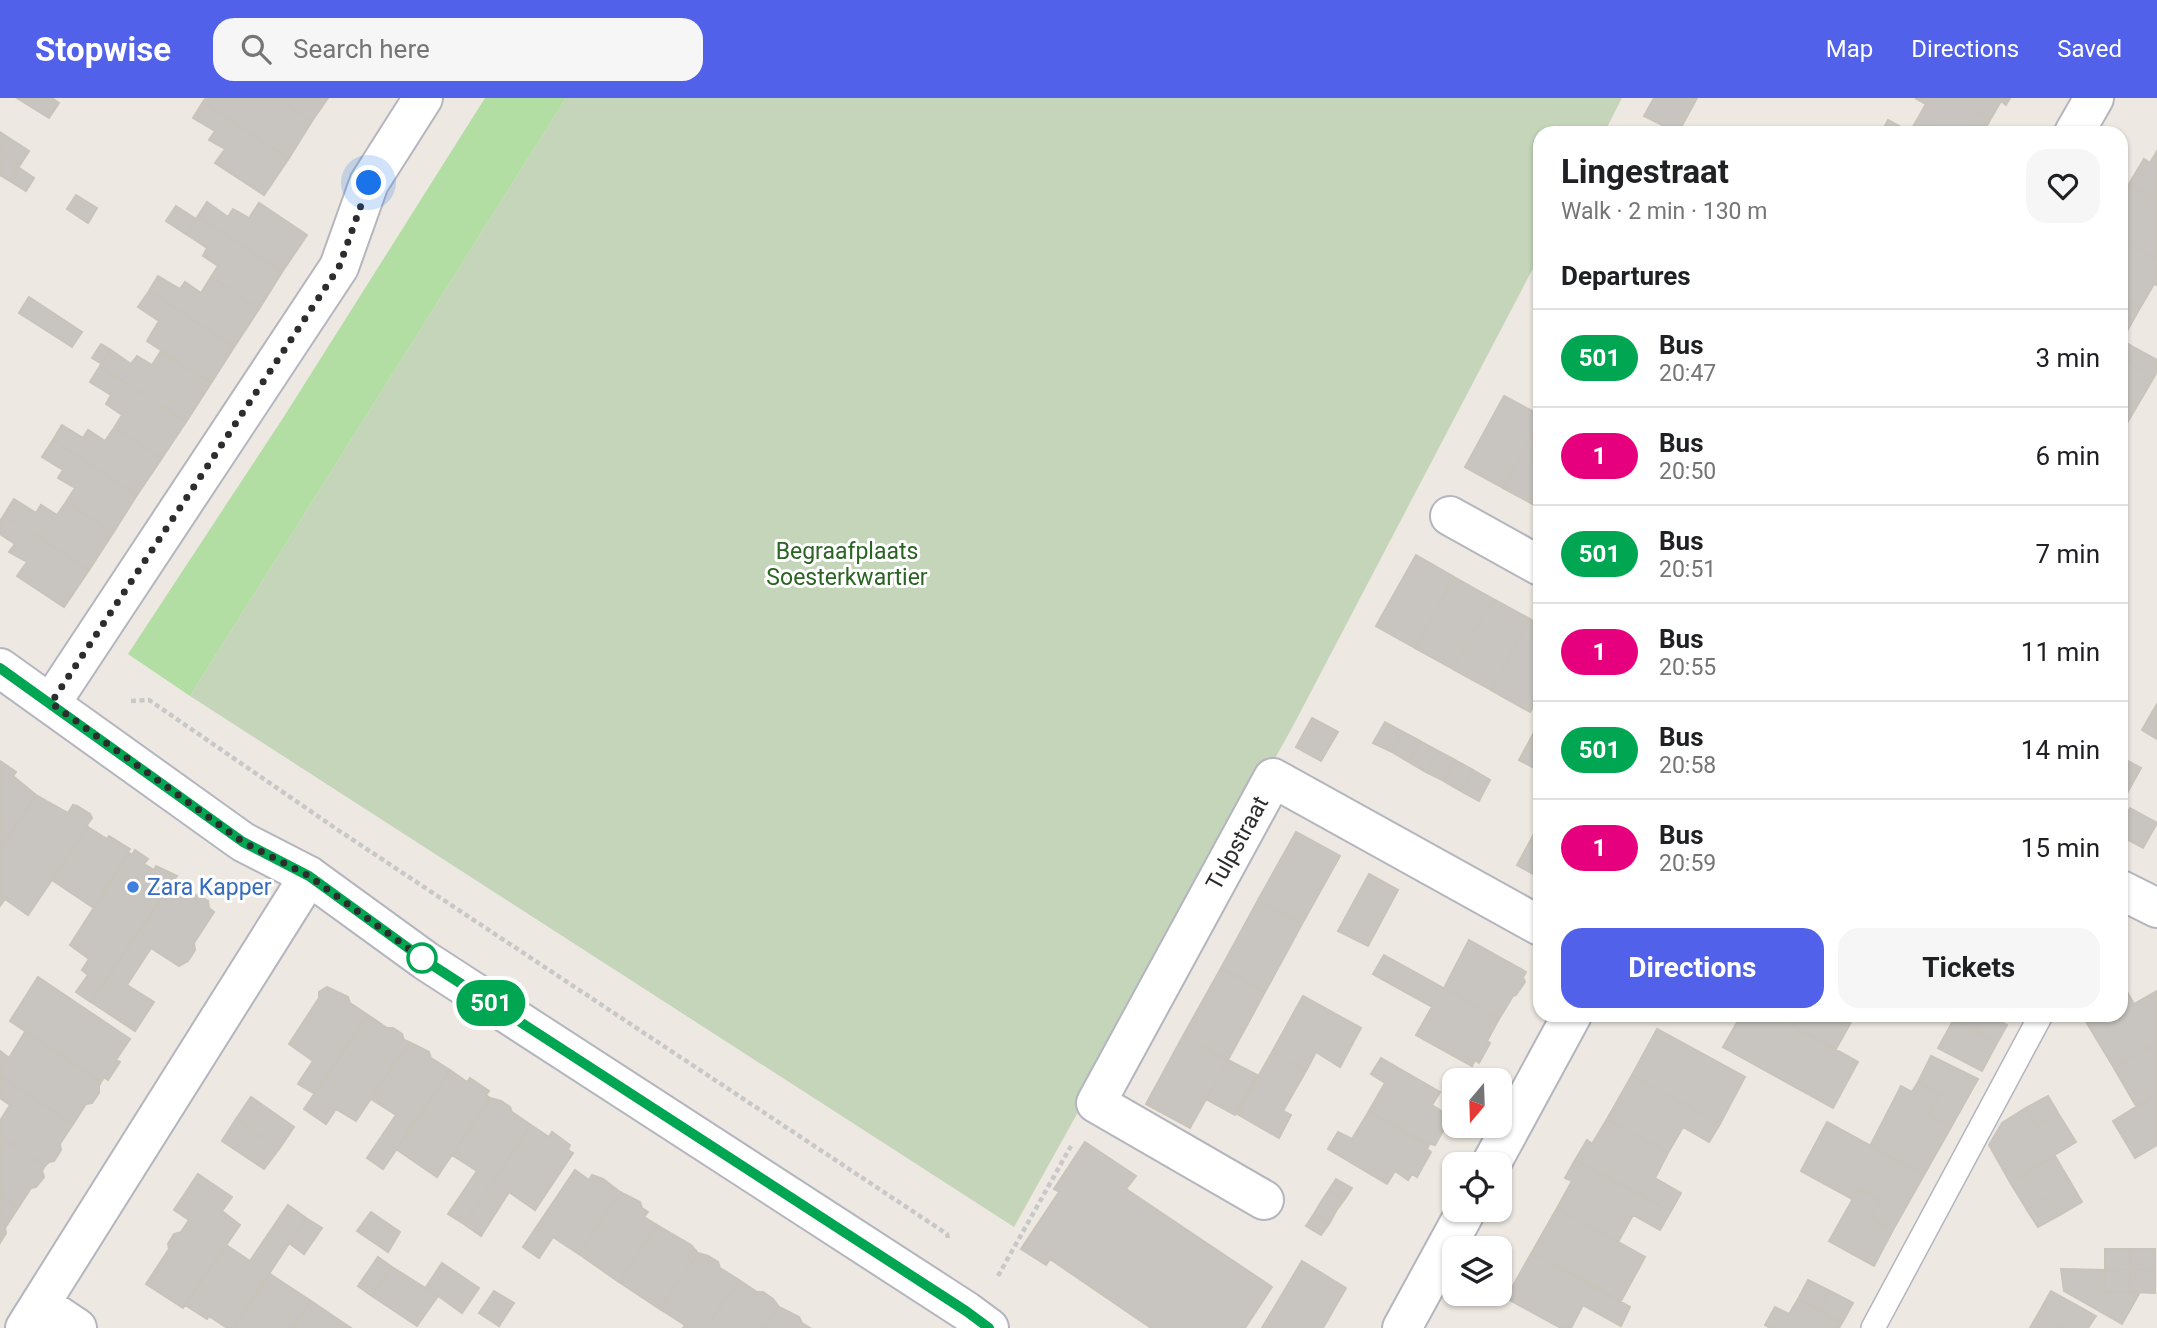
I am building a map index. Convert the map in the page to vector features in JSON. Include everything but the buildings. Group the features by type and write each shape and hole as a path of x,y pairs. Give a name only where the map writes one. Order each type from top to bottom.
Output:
{"street":[{"path":"51,703 339,267 369,183 424,98"},
{"path":"2078,126 2094,98"},
{"path":"1450,516 1533,562"},
{"path":"0,668 243,842 309,876 426,961 976,1319"},
{"name":"Tulpstraat","path":"1096,1103 1273,778 1533,922"},
{"path":"77,1328 33,1316 309,876"},
{"path":"2128,894 2157,908"},
{"path":"1498,1152 1568,1022"},
{"path":"1096,1103 1264,1200"},
{"path":"1402,1328 1460,1222"}],"lane":[{"path":"1873,1328 2037,1022"}],"path":[{"path":"51,703 149,700 361,845 947,1234 976,1319"},
{"path":"976,1319 1096,1103"}],"green space":[{"path":"485,98 566,98 190,696 128,654 285,415"},
{"name":"Begraafplaats Soesterkwartier","path":"566,98 1622,98 1608,126 1533,126 1533,268 1293,726 1014,1227 190,696"}],"bus line":[{"name":"501","path":"0,668 243,842 309,876 426,961 989,1328"}],"place":[{"name":"Zara Kapper","path":"133,887"}],"route":[{"path":"369,183 339,267 51,703 243,842 309,876 426,961 422,958"}]}
